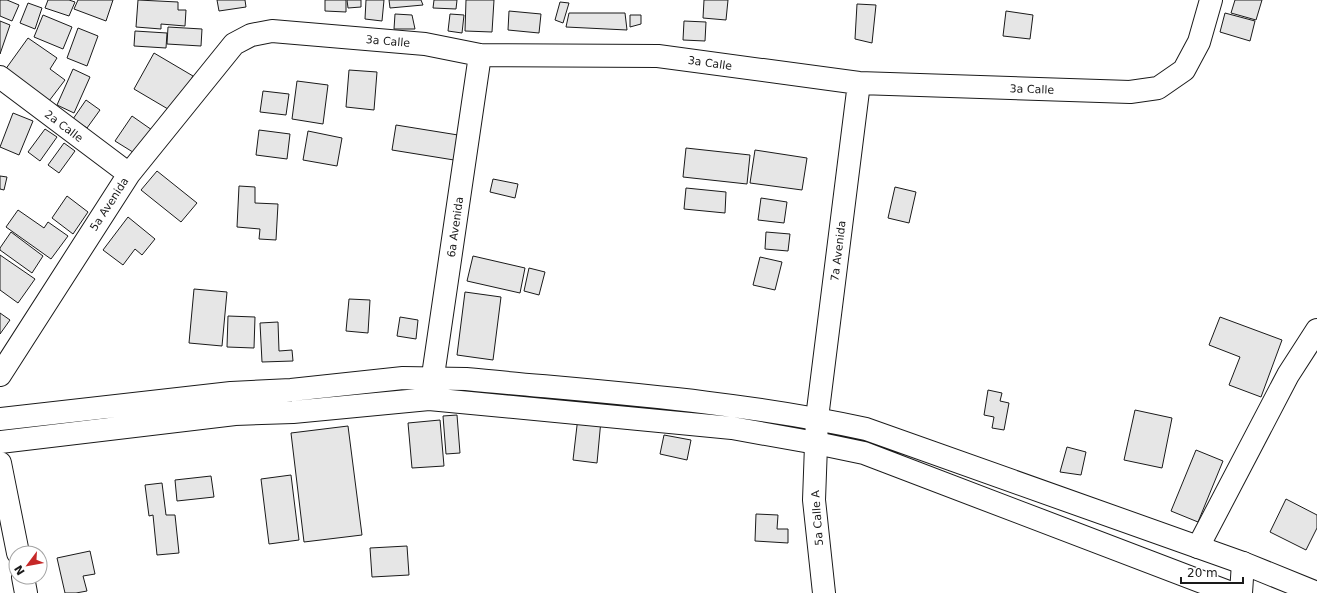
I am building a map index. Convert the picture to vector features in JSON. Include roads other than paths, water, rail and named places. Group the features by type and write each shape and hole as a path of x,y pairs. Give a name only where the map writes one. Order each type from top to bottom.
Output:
{"street":[{"name":"3a Calle","path":"234,44 251,35 272,31 425,44 480,55 658,56 859,83 1130,92 1158,88 1184,70 1199,42 1210,0"},
{"name":"5a Avenida","path":"0,375 129,174 234,44"},
{"name":"6a Avenida","path":"429,400 480,55"},
{"name":"2a Calle","path":"0,77 129,174"},
{"name":"7a Avenida","path":"816,443 817,418 859,83"},
{"path":"1198,547 1288,375 1317,330"},
{"path":"0,419 231,393 291,390 403,378 466,379 720,404 817,418 866,429 1243,563 1317,593"},
{"path":"291,390 293,412"},
{"path":"231,393 235,414"},
{"path":"0,442 235,414 293,412 429,400 732,428 864,453 1231,593"},
{"name":"5a Calle A","path":"816,443 814,500 824,593"},
{"path":"0,463 16,545"},
{"path":"1154,564 1163,535"},
{"path":"1241,593 1243,563"}]}
